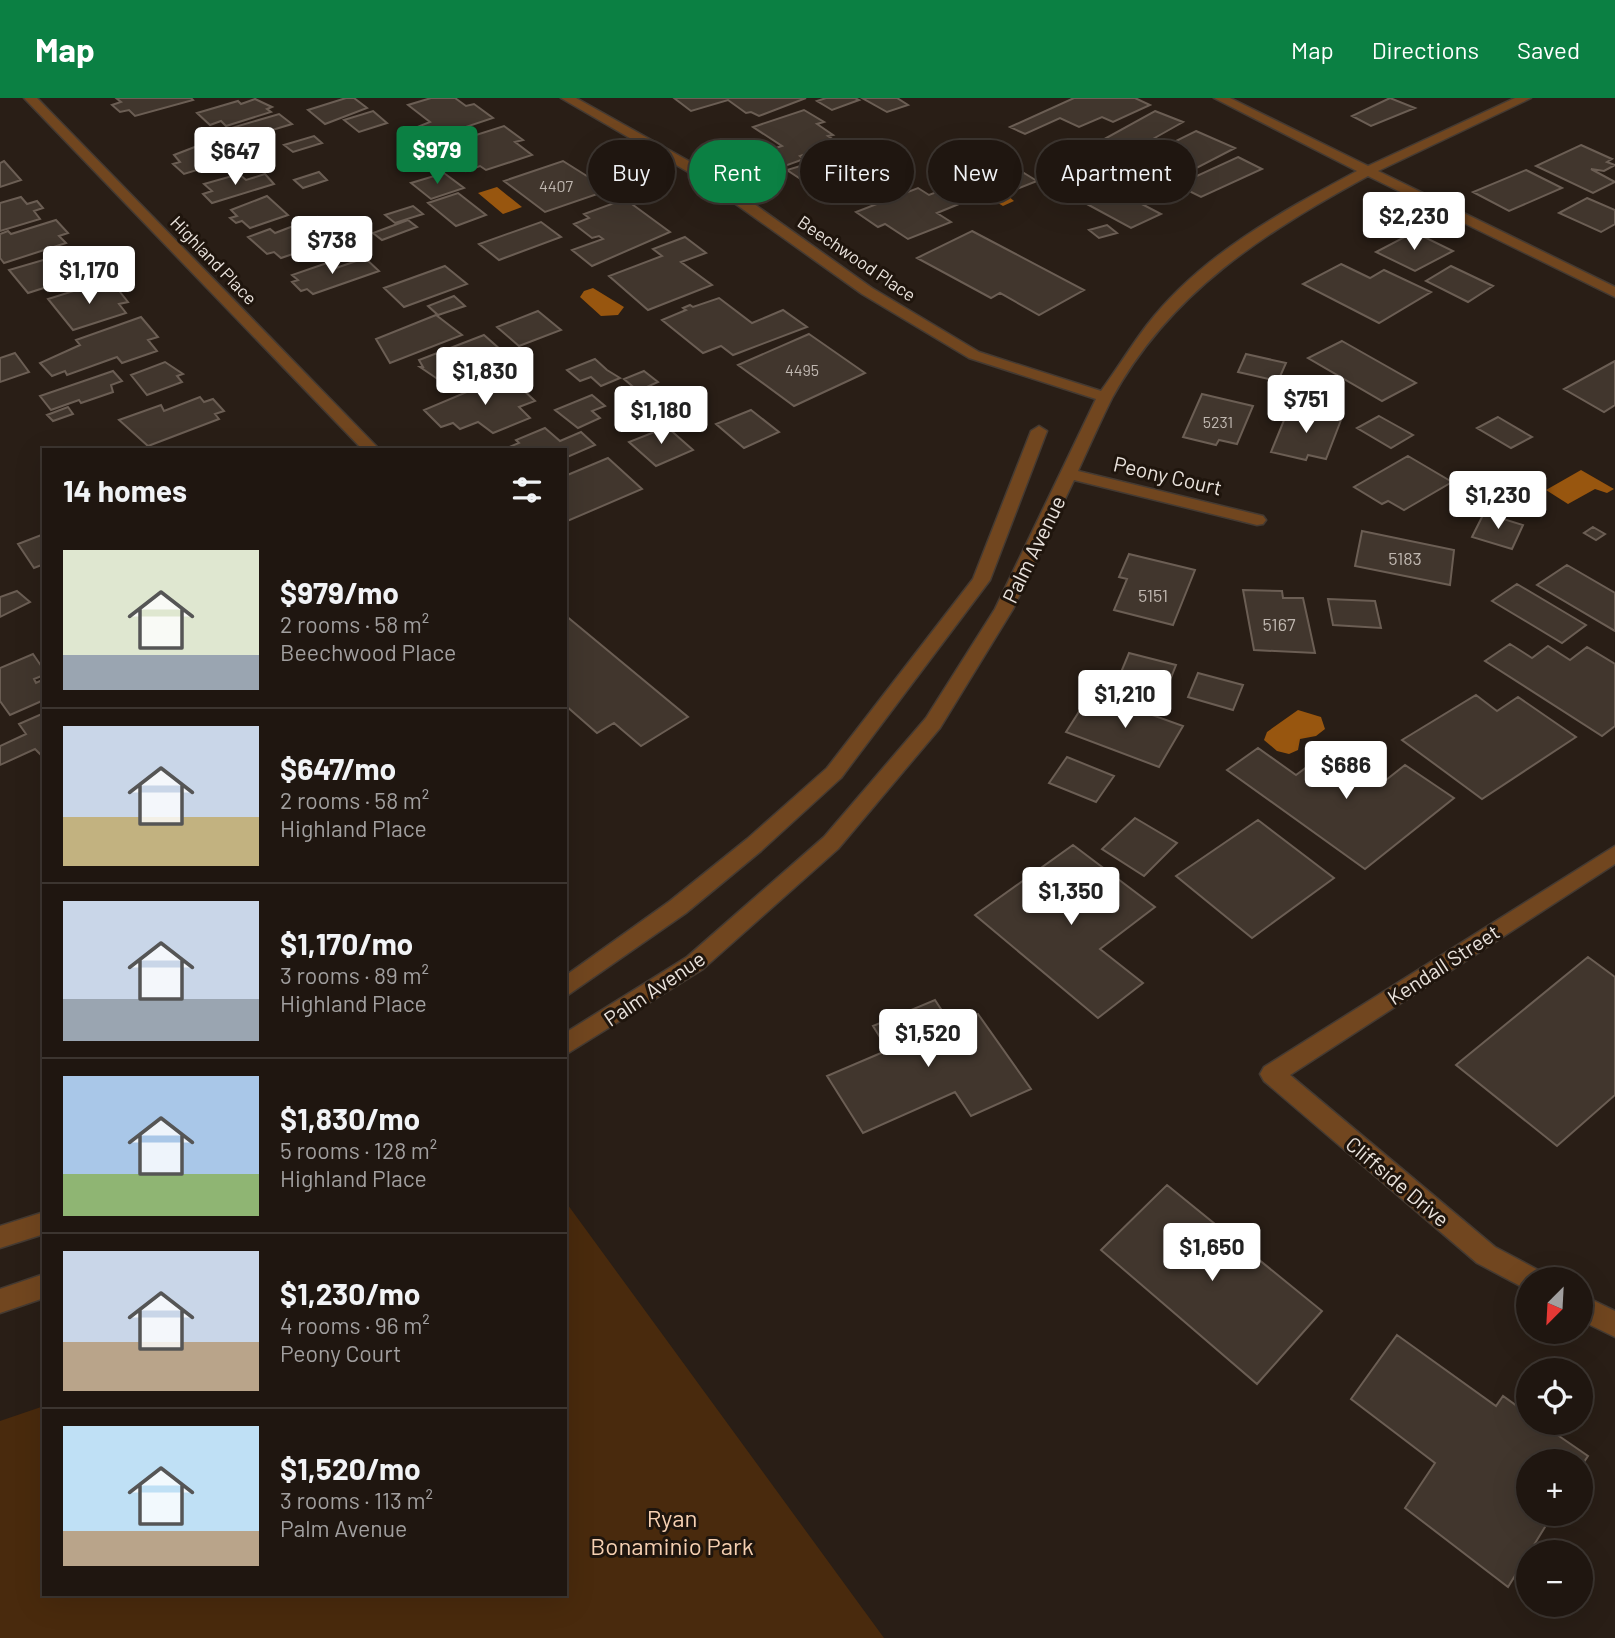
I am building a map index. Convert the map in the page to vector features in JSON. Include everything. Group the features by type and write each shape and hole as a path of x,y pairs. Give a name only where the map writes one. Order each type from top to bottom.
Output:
{"street":[{"name":"Highland Place","path":"30,98 370,448"},
{"name":"Beechwood Place","path":"567,98 707,177 867,291 974,355 1105,397"},
{"path":"1220,98 1615,293"},
{"name":"Palm Avenue","path":"567,1044 695,963 831,843 933,723 1004,609 1105,397 1154,326 1215,265 1280,218 1367,171 1525,98"},
{"path":"567,987 678,907 834,773 981,580 1039,431"},
{"name":"Peony Court","path":"1068,474 1257,520"},
{"name":"Kendall Street","path":"1272,1074 1615,854"},
{"name":"Cliffside Drive","path":"1272,1074 1486,1255 1516,1271"},
{"path":"0,1237 42,1224"},
{"path":"0,1301 42,1287"},
{"path":"1593,1313 1615,1325"}],"green space":[{"name":"Ryan Bonaminio Park","path":"567,1204 884,1638 0,1638 0,1421 42,1407 42,1596 567,1596"}],"shaded area":[{"path":"497,187 522,207 503,214 478,193"},
{"path":"593,288 624,307 618,315 601,316 580,297 584,291"},
{"path":"1581,470 1614,489 1607,493 1595,489 1568,504 1546,490"},
{"path":"1298,710 1321,717 1325,729 1316,736 1300,739 1298,750 1289,754 1277,751 1264,740 1267,732"}],"building":[{"path":"116,98 193,100 135,116 129,110 120,112 112,105 121,102"},
{"path":"354,98 367,108 325,124 308,110"},
{"path":"431,98 455,98 466,106 474,104 493,118 430,139 415,128 430,122 408,105"},
{"path":"674,98 806,98 759,116 746,113 728,100 691,111"},
{"path":"826,98 859,100 832,110 817,101"},
{"path":"862,98 897,98 908,105 887,112"},
{"path":"1074,98 1135,98 1150,105 1113,122 1102,117 1079,127 1060,118 1025,134 1010,127"},
{"path":"1390,98 1415,108 1371,126 1352,116"},
{"path":"255,99 272,107 267,109 271,112 226,126 221,121 210,125 197,113 238,101 241,104"},
{"path":"804,110 824,122 817,124 833,135 828,136 834,140 800,140 800,160 786,166 786,140 773,140 753,127"},
{"path":"373,111 387,123 359,132 344,120"},
{"path":"1155,111 1183,122 1151,140 1102,140"},
{"path":"279,114 292,124 236,141 225,130"},
{"path":"504,126 523,140 515,142 532,155 486,170 480,166 466,171 449,157 463,153 451,143"},
{"path":"1196,131 1235,148 1196,168 1196,140 1178,140"},
{"path":"314,136 322,143 293,152 284,145"},
{"path":"213,140 217,144 230,140 246,155 184,174 173,164 180,162 174,155"},
{"path":"1581,145 1612,159 1607,162 1615,165 1604,171 1591,169 1615,182 1593,193 1536,166"},
{"path":"1238,157 1262,169 1201,197 1196,194 1196,176"},
{"path":"4,161 21,180 0,187 0,163"},
{"path":"563,161 588,177 588,197 545,212 504,181"},
{"path":"800,166 800,179 787,170"},
{"path":"1526,170 1562,188 1509,211 1473,192"},
{"path":"319,172 327,180 303,188 294,180"},
{"path":"1022,172 1036,180 1022,187"},
{"path":"444,173 464,188 431,199 411,183"},
{"path":"239,174 246,180 265,174 274,184 212,203 203,194 212,191 204,184"},
{"path":"918,188 928,194 928,203 961,203 937,213 951,222 908,239 885,224 878,227 856,212 879,203 914,203 914,190"},
{"path":"458,193 486,215 456,226 428,203"},
{"path":"267,196 288,215 250,228 242,221 236,223 230,218 237,216 231,210"},
{"path":"21,197 27,204 37,201 43,208 34,211 40,219 0,231 0,203"},
{"path":"1587,198 1615,210 1615,224 1601,232 1559,213"},
{"path":"614,203 630,203 670,232 592,266 572,250 603,239 599,236 592,238 574,224 589,218 584,214"},
{"path":"1085,203 1140,203 1161,214 1131,228"},
{"path":"413,206 423,214 395,223 385,215"},
{"path":"317,217 340,238 281,258 274,252 267,254 248,237 270,229 275,233"},
{"path":"56,220 68,233 59,236 66,243 4,263 0,258 0,234 8,231 11,234"},
{"path":"408,220 417,227 382,240 373,233"},
{"path":"541,222 561,237 499,260 479,244"},
{"path":"1107,225 1117,233 1099,238 1089,230"},
{"path":"972,231 1084,290 1039,315 1000,293 991,298 917,258"},
{"path":"1414,232 1453,251 1415,271 1376,252"},
{"path":"685,237 706,253 681,262 712,285 648,310 609,276 662,256 653,249"},
{"path":"81,249 100,270 28,293 9,270"},
{"path":"365,258 379,271 313,294 307,289 301,291 292,282 298,280 292,275 327,263 333,269"},
{"path":"1341,264 1370,278 1384,270 1431,292 1379,323 1303,284"},
{"path":"445,266 467,284 404,307 384,288"},
{"path":"1451,266 1493,286 1468,302 1426,281"},
{"path":"99,283 106,291 116,287 128,302 119,304 126,313 73,330 48,299"},
{"path":"454,296 465,306 438,315 428,306"},
{"path":"719,298 752,323 783,310 807,327 733,355 721,346 703,353 662,320 686,310 683,308 690,305 693,307"},
{"path":"538,311 561,330 519,346 497,327"},
{"path":"436,315 462,335 390,363 376,339"},
{"path":"141,317 158,337 148,340 157,351 122,363 117,357 67,375 65,371 52,376 40,363 80,345 76,340"},
{"path":"809,334 865,373 794,406 738,365"},
{"path":"484,335 502,351 474,361 481,367 442,382 420,367 423,367 419,360"},
{"path":"1342,341 1416,383 1382,401 1308,358"},
{"path":"15,353 29,372 0,382 0,358"},
{"path":"1246,354 1286,363 1278,381 1238,372"},
{"path":"595,359 620,378 601,386 591,377 580,381 567,370"},
{"path":"1615,361 1615,405 1604,412 1564,389"},
{"path":"165,362 183,374 177,376 182,382 147,395 131,375"},
{"path":"113,371 122,381 111,385 113,392 81,403 79,400 51,410 40,396"},
{"path":"644,371 658,382 638,391 624,379"},
{"path":"507,375 535,401 519,407 530,418 493,433 478,422 460,429 453,423 441,427 424,410"},
{"path":"1202,394 1253,406 1237,444 1219,440 1216,445 1183,437"},
{"path":"592,395 605,406 592,411 600,418 578,428 555,410"},
{"path":"200,397 204,402 213,399 224,411 215,414 219,419 148,446 119,420 161,405 164,411"},
{"path":"68,407 73,414 53,421 47,415"},
{"path":"1289,408 1341,420 1326,459 1308,455 1306,460 1271,452"},
{"path":"751,410 779,432 744,448 716,424"},
{"path":"1379,416 1413,435 1391,448 1357,428"},
{"path":"1498,417 1532,437 1511,448 1477,428"},
{"path":"667,427 693,450 656,466 629,442"},
{"path":"545,428 560,441 581,432 595,445 567,457 567,448 507,448 519,443 516,440"},
{"path":"1408,456 1452,482 1404,510 1388,501 1382,504 1354,487"},
{"path":"608,458 642,489 567,521 567,475"},
{"path":"1484,513 1523,525 1512,549 1472,537"},
{"path":"1593,527 1605,534 1596,540 1584,533"},
{"path":"1362,531 1454,550 1450,585 1355,566"},
{"path":"42,535 42,565 34,568 18,544"},
{"path":"1129,554 1195,570 1173,625 1114,610 1127,579 1119,577"},
{"path":"1567,565 1615,593 1615,631 1537,585"},
{"path":"1517,584 1586,625 1562,643 1492,601"},
{"path":"1243,590 1282,591 1283,598 1303,598 1315,653 1254,650"},
{"path":"17,591 30,602 0,617 0,597"},
{"path":"1328,599 1375,601 1381,628 1333,625"},
{"path":"567,617 688,717 641,746 614,723 597,733 567,707"},
{"path":"1510,644 1532,658 1548,646 1570,660 1587,647 1615,664 1615,726 1602,736 1485,661"},
{"path":"1129,653 1176,665 1166,690 1119,677"},
{"path":"33,654 42,667 42,676 34,679 36,683 42,680 42,701 10,715 0,701 0,668"},
{"path":"1198,673 1243,685 1233,710 1188,697"},
{"path":"1091,693 1183,726 1159,767 1066,732"},
{"path":"1476,695 1497,711 1518,697 1576,737 1482,799 1402,740"},
{"path":"42,714 42,756 35,749 0,765 0,746 26,734 19,724"},
{"path":"1335,746 1386,780 1405,765 1454,798 1365,869 1227,770 1258,748 1296,775"},
{"path":"1067,757 1114,776 1096,802 1049,783"},
{"path":"1135,818 1177,843 1144,876 1102,849"},
{"path":"1258,820 1334,878 1252,938 1176,876"},
{"path":"1073,845 1155,907 1100,949 1143,983 1098,1018 975,915"},
{"path":"1588,957 1615,977 1615,1095 1557,1146 1456,1065"},
{"path":"935,1000 952,1026 978,1014 1031,1089 971,1116 955,1092 863,1133 827,1076 888,1050 873,1026"},
{"path":"1167,1185 1322,1311 1257,1384 1101,1250"},
{"path":"1397,1335 1496,1406 1503,1396 1516,1405 1516,1435 1557,1435 1578,1449 1516,1449 1516,1526 1546,1526 1537,1540 1516,1540 1516,1574 1508,1587 1405,1508 1435,1463 1351,1399"}]}
